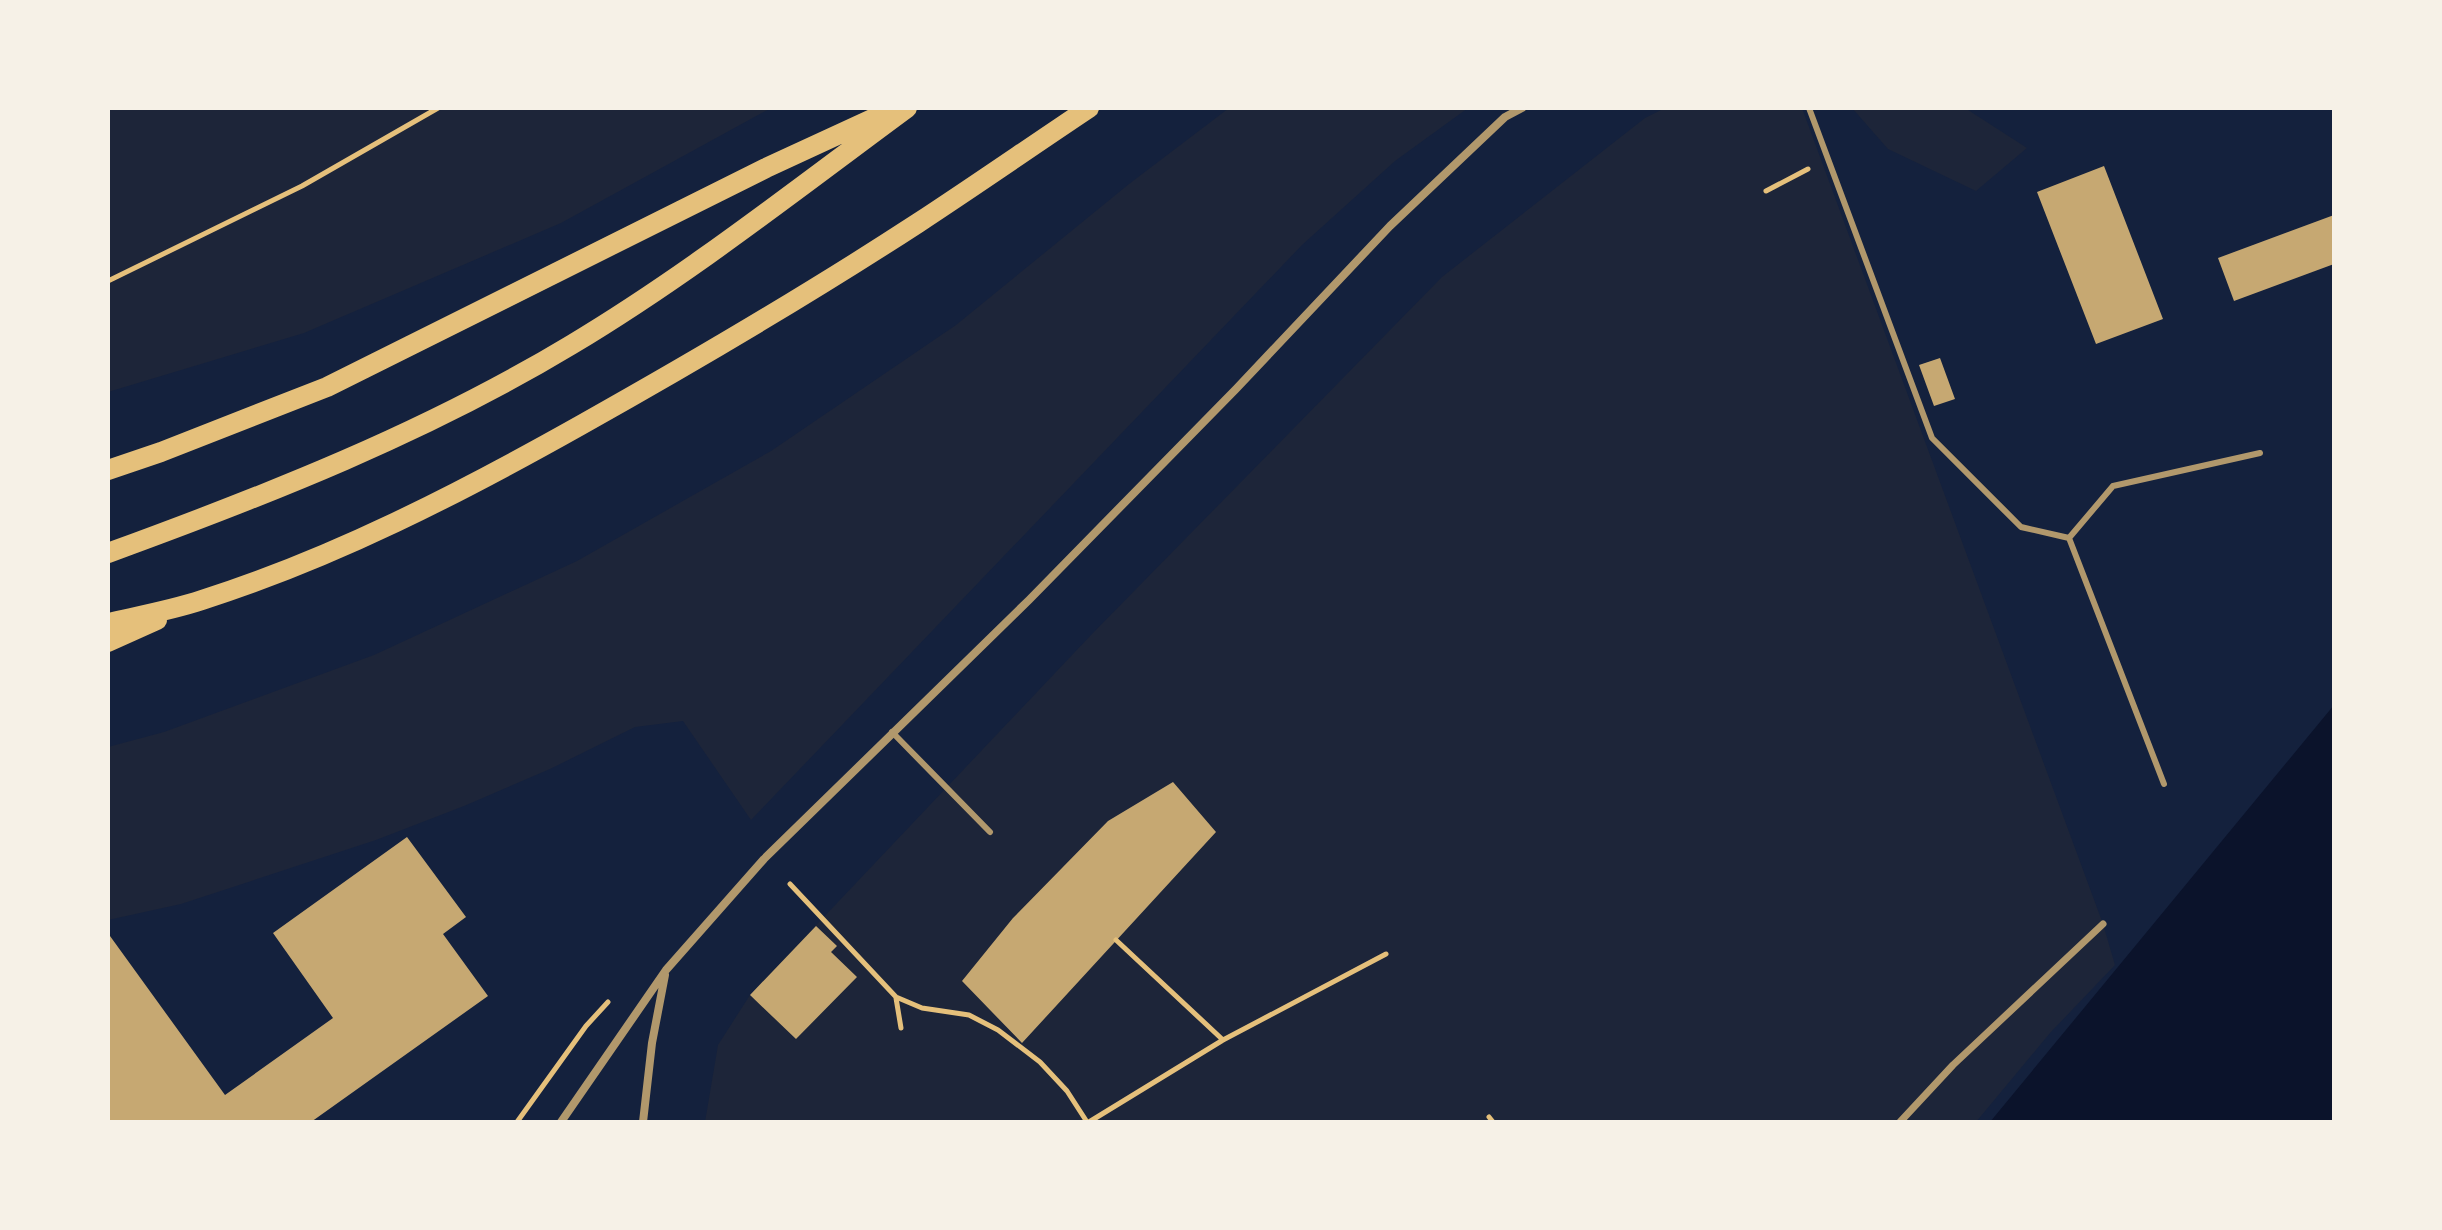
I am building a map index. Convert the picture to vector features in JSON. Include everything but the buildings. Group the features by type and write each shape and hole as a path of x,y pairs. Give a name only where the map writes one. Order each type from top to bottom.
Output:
{"main road":[{"path":"108,470 327,387 766,168 897,108"},
{"path":"108,553 246,502 342,462 481,395 572,344 683,271 907,108"},
{"path":"108,642 200,601 369,535 511,465 662,379 864,257 1089,108"},
{"path":"108,623 200,601"}],"street":[{"path":"561,1122 666,970 764,859 1029,600 1390,226 1505,117 1522,108"},
{"path":"1900,1122 1953,1065 2103,924"},
{"path":"643,1122 652,1043 666,970"}],"lane":[{"path":"1809,108 1932,438 2021,527 2069,538"},
{"path":"2069,538 2113,486 2260,453"},
{"path":"2069,538 2164,784"},
{"path":"892,732 990,832"}],"path":[{"path":"108,281 302,186 438,108"},
{"path":"1766,191 1828,159"},
{"path":"790,884 896,997 922,1008 969,1015 998,1030 1040,1062 1067,1091 1088,1122 1223,1040 1386,954"},
{"path":"1116,940 1223,1040"},
{"path":"896,997 901,1028"}],"shaded area":[{"path":"108,108 771,108 561,223 304,333 108,392"},
{"path":"1229,108 1468,108 1395,161 1302,245 751,820 683,721 635,727 550,769 376,840 181,904 108,920 108,747 164,732 374,655 577,561 771,451 956,325 1129,184"},
{"path":"1665,108 1802,108 2103,924 2115,965 2050,1033 1976,1122 705,1122 718,1045 750,995 1091,635 1442,277 1645,118"},
{"path":"1852,108 1965,108 2027,148 1976,191 1888,149"},
{"path":"2334,705 2334,1122 1990,1122"}]}
